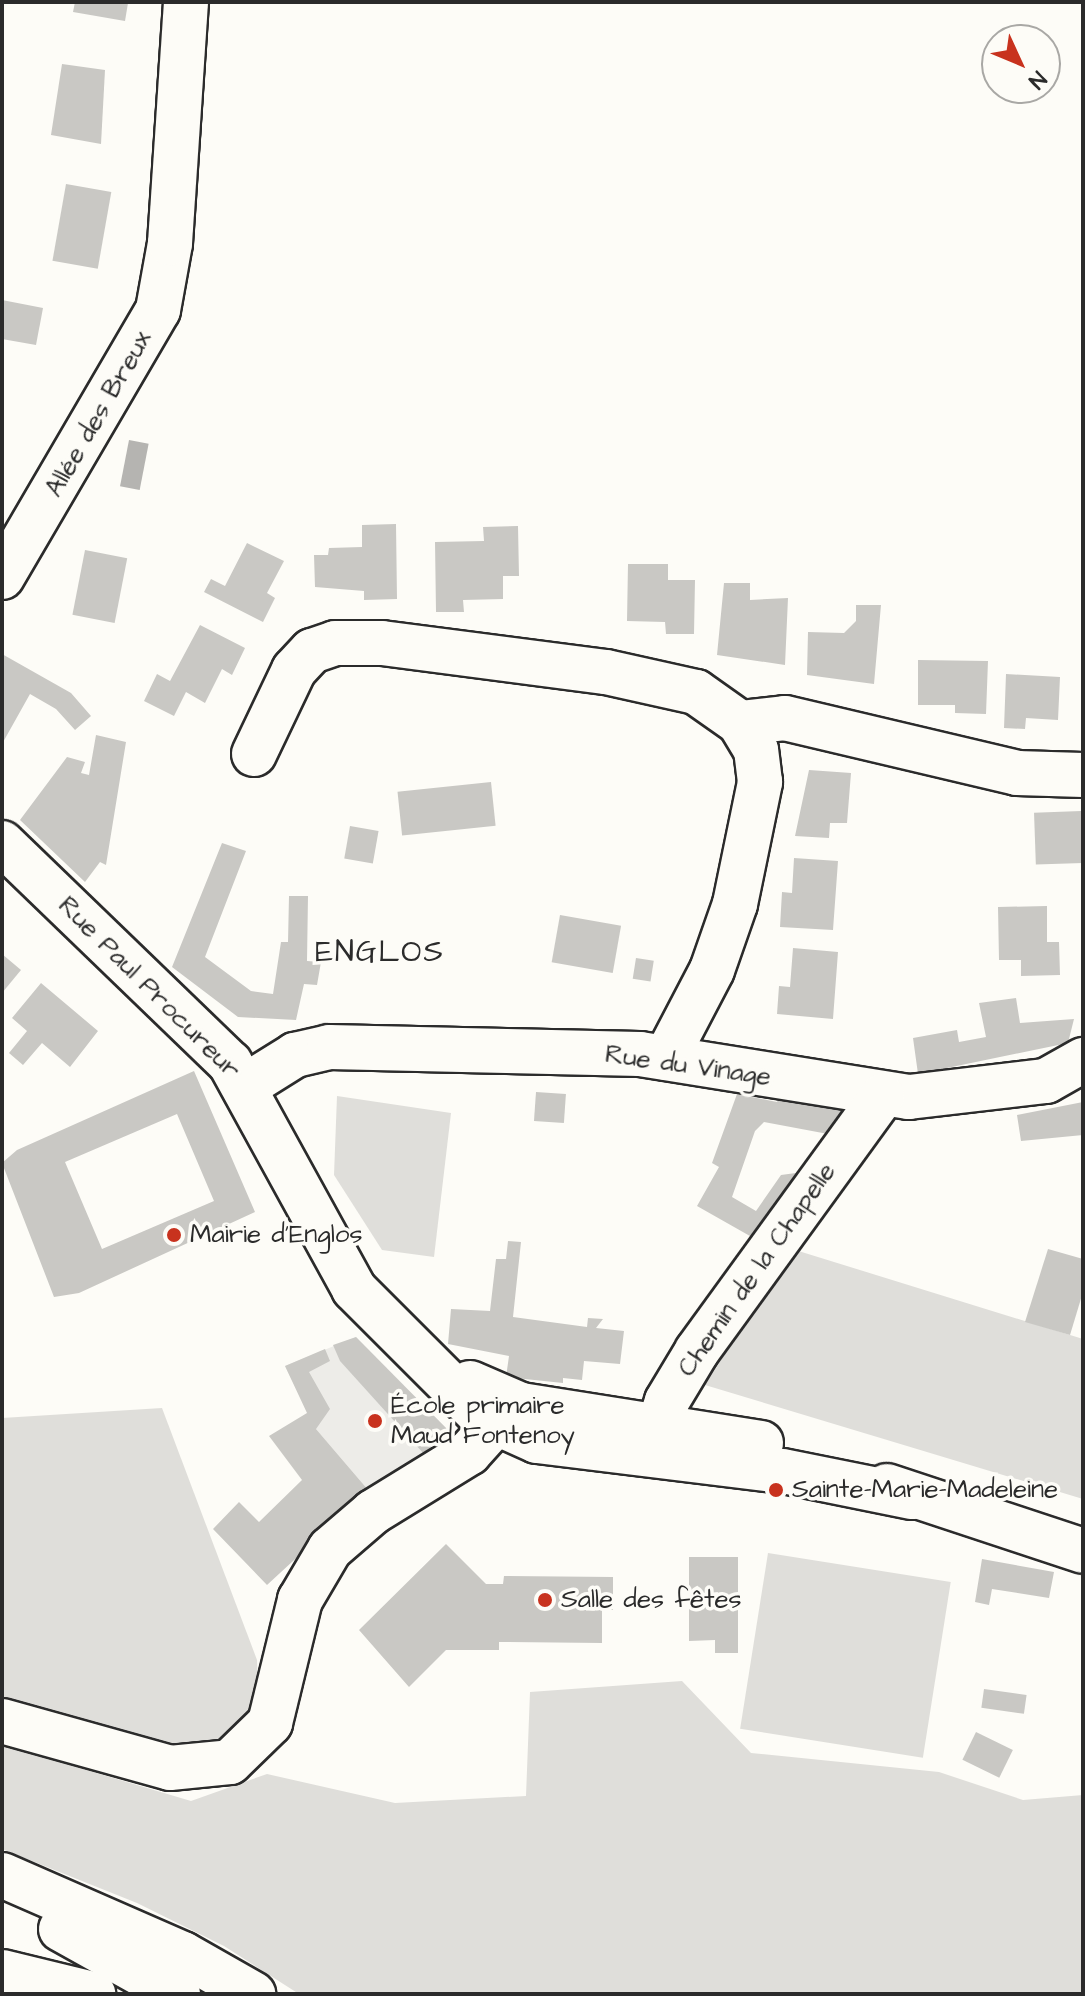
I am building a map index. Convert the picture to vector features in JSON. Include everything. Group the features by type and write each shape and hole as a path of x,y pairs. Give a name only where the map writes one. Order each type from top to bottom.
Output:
{"main road":[{"name":"Allée des Breux","path":"2,577 158,310 170,243 186,2"},
{"path":"254,754 301,660 335,643 422,645 606,672 696,692 740,723 756,750 760,782 735,904 712,970 666,1058"},
{"path":"740,723 785,718 1017,773 1083,775"},
{"name":"Rue Paul Procureur","path":"2,843 247,1085 327,1249 406,1346 494,1425 537,1441 655,1438 797,1453 912,1497 1083,1551"},
{"name":"Rue du Vinage","path":"247,1085 295,1055 329,1047 666,1058 882,1096 1046,1081 1083,1060"},
{"name":"Chemin de la Chapelle","path":"655,1438 697,1351 882,1096"},
{"name":"Rue Paul Procureur","path":"406,1346 521,1405 655,1438"},
{"path":"2,1721 170,1768 230,1762 253,1746 275,1712 297,1608 330,1549 373,1512 469,1453 494,1425"},
{"path":"2,1875 183,1954 253,1994"},
{"path":"2,1904 64,1930 178,1994"},
{"path":"2,1972 93,1994"}],"shaded area":[{"path":"129,440 149,444 140,490 120,486"},
{"path":"337,1096 451,1113 434,1257 382,1250 334,1175"},
{"path":"792,1249 1083,1339 1083,1499 705,1385"},
{"name":"École primaire Maud Fontenoy","path":"356,1337 447,1429 424,1454 369,1491 316,1429 285,1366"},
{"path":"162,1408 257,1660 258,1698 246,1718 226,1738 192,1748 2,1699 2,1418"},
{"path":"768,1553 951,1582 923,1758 740,1729"},
{"path":"682,1681 751,1753 939,1772 1023,1800 1083,1795 1083,1994 299,1994 224,1946 137,1903 2,1849 2,1745 191,1801 267,1774 395,1803 526,1796 530,1692"}],"building":[{"path":"75,2 128,3 125,21 73,12"},
{"path":"62,64 105,70 101,144 51,135"},
{"path":"66,184 111,192 98,269 52,261"},
{"path":"2,300 43,308 36,345 2,339"},
{"path":"396,524 397,599 364,600 364,591 315,587 314,555 328,555 329,548 362,547 362,525"},
{"path":"518,526 519,576 503,576 503,599 463,600 464,612 436,612 435,542 484,541 483,527"},
{"path":"247,543 284,561 267,593 275,598 263,622 204,592 211,579 225,586"},
{"path":"85,550 127,558 115,623 72,615"},
{"path":"628,564 668,564 668,580 695,580 694,634 666,634 665,622 627,621"},
{"path":"724,583 750,583 750,600 788,598 785,665 717,655"},
{"path":"856,605 881,605 874,684 807,675 808,632 844,633 856,621"},
{"path":"200,625 245,648 232,675 222,669 205,703 186,692 174,716 144,701 157,674 170,681"},
{"path":"2,654 71,693 91,716 75,730 56,709 30,694 2,744"},
{"path":"918,660 988,661 986,714 955,713 955,705 918,705"},
{"path":"1006,674 1060,677 1058,720 1026,718 1025,729 1004,728"},
{"path":"96,735 126,742 106,865 100,862 85,882 20,820 67,757 85,762 81,773 89,775"},
{"path":"809,770 851,773 847,823 830,823 829,838 795,836"},
{"path":"491,782 496,826 402,836 398,792"},
{"path":"1081,811 1083,863 1036,865 1034,813"},
{"path":"350,826 379,831 373,864 344,858"},
{"path":"222,843 246,851 205,957 251,991 273,994 281,942 288,942 289,896 308,896 307,961 321,962 317,985 304,984 296,1020 238,1017 172,967"},
{"path":"794,858 838,861 833,930 780,927 782,892 792,893"},
{"path":"1047,906 1047,942 1059,942 1060,975 1021,976 1021,960 999,960 998,907"},
{"path":"560,915 621,926 613,973 552,962"},
{"path":"793,948 838,952 833,1019 777,1014 779,986 790,987"},
{"path":"2,954 21,970 2,993"},
{"path":"636,958 654,961 650,982 633,979"},
{"path":"41,983 98,1031 70,1067 42,1043 23,1065 9,1053 27,1031 12,1018"},
{"path":"1016,998 1020,1023 1074,1019 1068,1043 918,1074 913,1038 957,1030 959,1042 986,1037 979,1003"},
{"path":"194,1071 255,1212 79,1293 54,1297 2,1163 17,1150","holes":["177,1114 214,1201 102,1249 65,1162"]},
{"path":"536,1092 566,1094 564,1123 534,1121"},
{"path":"737,1094 777,1102 781,1095 844,1110 828,1134 764,1122 755,1131 732,1197 756,1211 781,1175 803,1172 757,1240 697,1206 719,1167 712,1163"},
{"path":"1083,1102 1083,1135 1021,1141 1017,1115"},
{"path":"508,1241 521,1242 513,1317 587,1327 588,1318 603,1319 596,1328 624,1331 620,1364 584,1361 582,1380 563,1378 563,1383 506,1377 509,1356 448,1344 451,1309 490,1311 496,1259 506,1259"},
{"path":"1048,1249 1083,1259 1083,1292 1070,1335 1025,1322"},
{"path":"356,1337 447,1429 424,1454 340,1361 333,1345"},
{"path":"325,1349 330,1361 309,1372 330,1409 316,1429 369,1491 267,1585 213,1529 239,1502 259,1522 302,1480 269,1436 307,1413 285,1366"},
{"path":"446,1544 486,1584 503,1584 504,1576 613,1577 613,1610 602,1610 602,1643 499,1642 499,1650 446,1650 409,1687 359,1630"},
{"path":"689,1557 738,1557 738,1653 715,1653 715,1640 689,1641"},
{"path":"982,1559 1054,1572 1049,1598 992,1589 989,1605 975,1602"},
{"path":"984,1689 1027,1695 1024,1714 981,1708"},
{"path":"976,1732 1013,1750 999,1778 962,1760"}],"place":[{"name":"Mairie d'Englos","path":"174,1235"},
{"name":"École primaire Maud Fontenoy","path":"375,1421"},
{"name":"Sainte-Marie-Madeleine","path":"776,1490"},
{"name":"Salle des fêtes","path":"545,1600"}],"district":[{"name":"ENGLOS","path":"380,952"}]}
